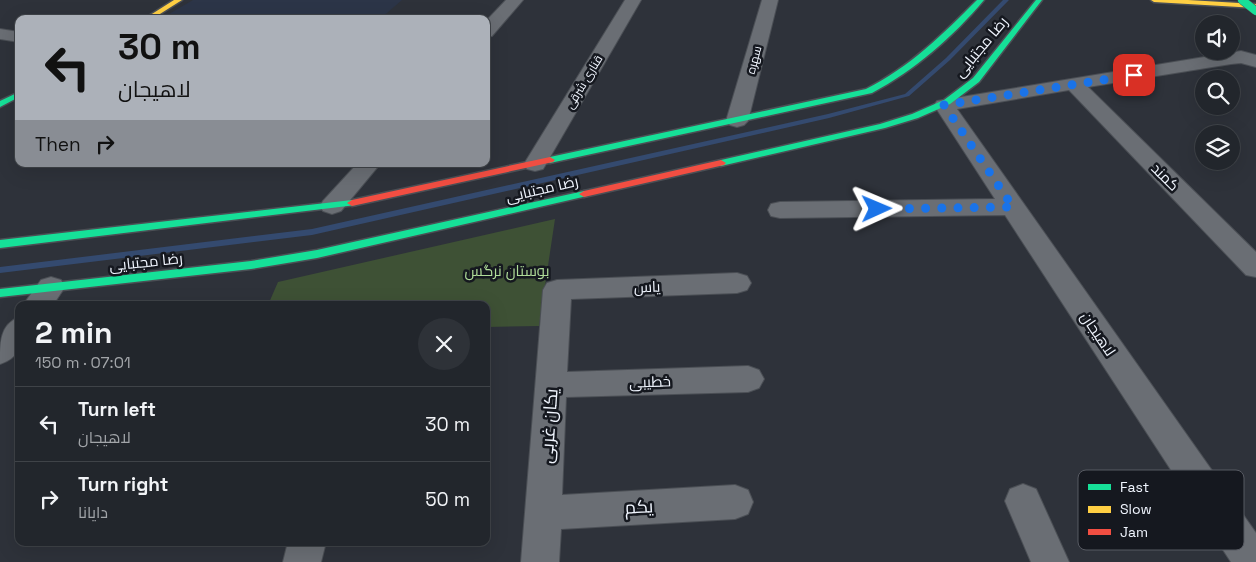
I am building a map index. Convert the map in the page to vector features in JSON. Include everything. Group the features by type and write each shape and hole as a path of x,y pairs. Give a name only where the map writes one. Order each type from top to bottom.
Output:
{"main road":[{"path":"154,15 179,0"},
{"name":"رضا مجتبایی","path":"0,244 332,206 737,121 869,91 888,83 926,54 982,0"},
{"name":"رضا مجتبایی","path":"0,293 44,296 326,252 847,135 924,114 944,105 976,80 1039,0"},
{"path":"1154,0 1256,6"},
{"path":"1242,0 1256,11"},
{"path":"0,104 15,96"}],"street":[{"path":"490,28 515,0"},
{"name":"قناری شرقی","path":"535,164 633,0"},
{"name":"سهره","path":"737,121 770,0"},
{"path":"0,34 15,36"},
{"path":"944,105 1232,58 1254,60"},
{"name":"کمند","path":"1075,85 1256,268"},
{"name":"لاهیجان","path":"944,105 1191,470"},
{"path":"332,206 366,167"},
{"path":"780,210 1013,207"},
{"name":"یاس","path":"557,290 737,283"},
{"name":"یکان غربی","path":"540,562 557,290"},
{"path":"0,352 15,333"},
{"name":"خطیبی","path":"552,386 748,379"},
{"path":"1023,501 1050,562"},
{"name":"یکم","path":"543,513 735,502"},
{"path":"302,562 306,546"},
{"name":"لاهیجان","path":"1244,549 1253,562"}],"shaded area":[{"path":"193,0 402,0 385,15 169,14"}],"green space":[{"name":"بوستان نرگس","path":"555,219 539,326 490,327 490,301 270,301 278,282"}],"waterway":[{"path":"0,270 312,232 829,116 907,95 948,59 1006,0"}],"traffic: fast":[{"path":"550,160 869,91 901,73 929,51 981,0"},
{"path":"721,163 882,126 915,116 947,102 976,80 1039,0"},
{"path":"1242,0 1256,11"},
{"path":"0,104 15,96"},
{"path":"0,293 251,265 317,254 584,194"},
{"path":"0,244 352,203"}],"traffic: slow":[{"path":"154,15 179,0"},
{"path":"1154,0 1256,6"}],"traffic: jam":[{"path":"352,203 550,160"},
{"path":"584,194 721,163"}],"route":[{"path":"877,209 1013,207 944,105 1134,75"}]}
